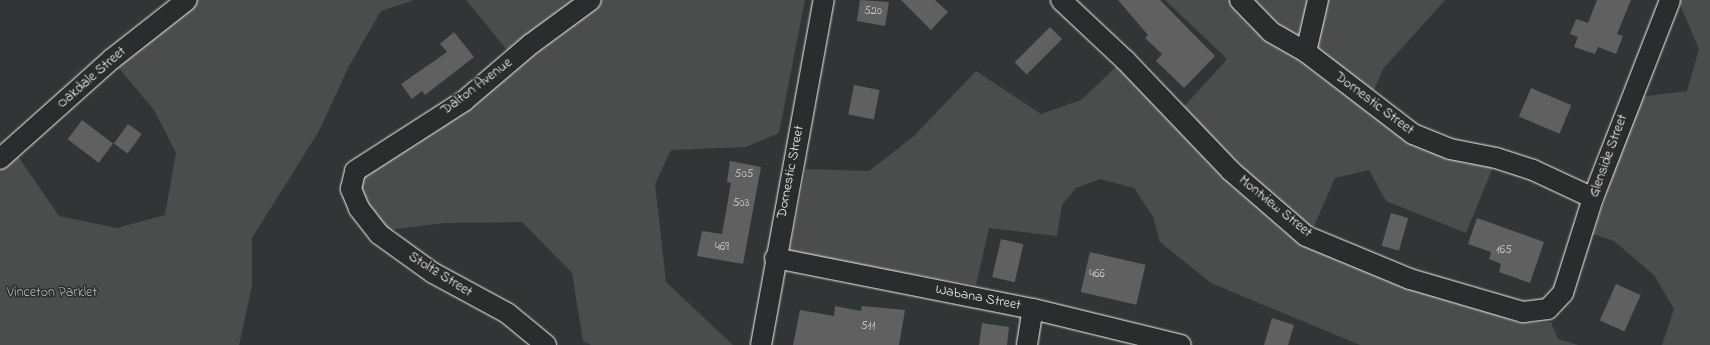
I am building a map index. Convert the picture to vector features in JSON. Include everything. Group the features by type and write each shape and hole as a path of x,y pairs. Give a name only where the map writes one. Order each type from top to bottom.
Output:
{"street":[{"name":"Oakdale Street","path":"0,159 112,59 187,0"},
{"name":"Dalton Avenue","path":"351,189 355,171 464,100 531,44 591,0"},
{"name":"Dornestic Street","path":"760,345 824,0"},
{"name":"Montview Street","path":"1061,0 1125,60 1231,171 1306,236 1417,282 1510,310 1536,312 1548,309"},
{"name":"Dornestic Street","path":"1240,0 1271,32 1306,52 1413,134 1450,149 1496,158 1533,170 1593,198"},
{"path":"1306,52 1318,0"},
{"name":"Glenside Street","path":"1548,309 1563,293 1593,198 1670,0"},
{"name":"Stoltz Street","path":"351,189 358,208 379,234 433,273 506,313 546,345"},
{"name":"Wabana Street","path":"775,258 1033,309 1181,345"},
{"path":"1027,345 1033,309"}],"green space":[{"name":"Vinceton Parklet","path":"173,0 414,0 381,11 349,66 319,131 252,238 252,286 239,345 0,345 0,166 17,155 59,216 117,228 165,215 176,153 154,110 108,55"},
{"path":"466,0 805,0 779,133 746,147 671,150 655,184 666,282 733,345 591,345 583,341 572,273 522,222 444,223 381,231 362,206 359,173 511,55"},
{"path":"1165,0 1445,0 1383,69 1366,109 1494,165 1466,233 1386,201 1369,170 1335,178 1306,244 1519,323 1551,322 1558,339 1578,345 1360,345 1211,283 1160,242 1153,217 1134,188 1100,179 1076,188 1062,205 1057,236 989,228 976,285 789,253 806,169 869,171 914,136 976,71 1041,114 1081,100 1118,65 1172,120 1227,59"},
{"path":"1678,0 1710,0 1710,345 1662,345 1674,309 1654,275 1614,241 1593,234 1640,97 1687,91 1699,49"}],"building":[{"path":"860,0 889,2 885,26 857,21"},
{"path":"901,0 935,0 948,12 931,30"},
{"path":"1118,0 1160,0 1215,56 1184,88 1156,61 1162,54 1145,38 1148,35"},
{"path":"1597,0 1631,0 1617,34 1623,36 1616,54 1598,47 1595,54 1574,47 1578,37 1570,34 1576,19 1588,23"},
{"path":"1050,27 1062,39 1027,74 1015,62"},
{"path":"454,32 474,57 425,95 422,91 412,99 401,84 447,52 440,44"},
{"path":"854,85 880,90 874,119 848,114"},
{"path":"1531,88 1572,105 1559,134 1519,117"},
{"path":"82,120 113,143 99,163 68,139"},
{"path":"128,124 142,134 128,153 114,143"},
{"path":"730,161 761,167 743,264 697,256 702,231 722,234 731,183 727,182"},
{"path":"1391,213 1408,218 1399,251 1382,246"},
{"path":"1477,218 1544,242 1530,283 1499,272 1501,264 1489,259 1491,252 1468,244"},
{"path":"1001,239 1023,244 1015,282 992,277"},
{"path":"1090,252 1146,265 1136,305 1081,292"},
{"path":"1616,284 1641,295 1624,332 1600,321"},
{"path":"835,306 861,311 862,306 905,310 899,345 793,345 800,310 834,316"},
{"path":"1272,318 1294,325 1288,345 1264,345"},
{"path":"982,323 1009,327 1007,345 979,345"}]}
